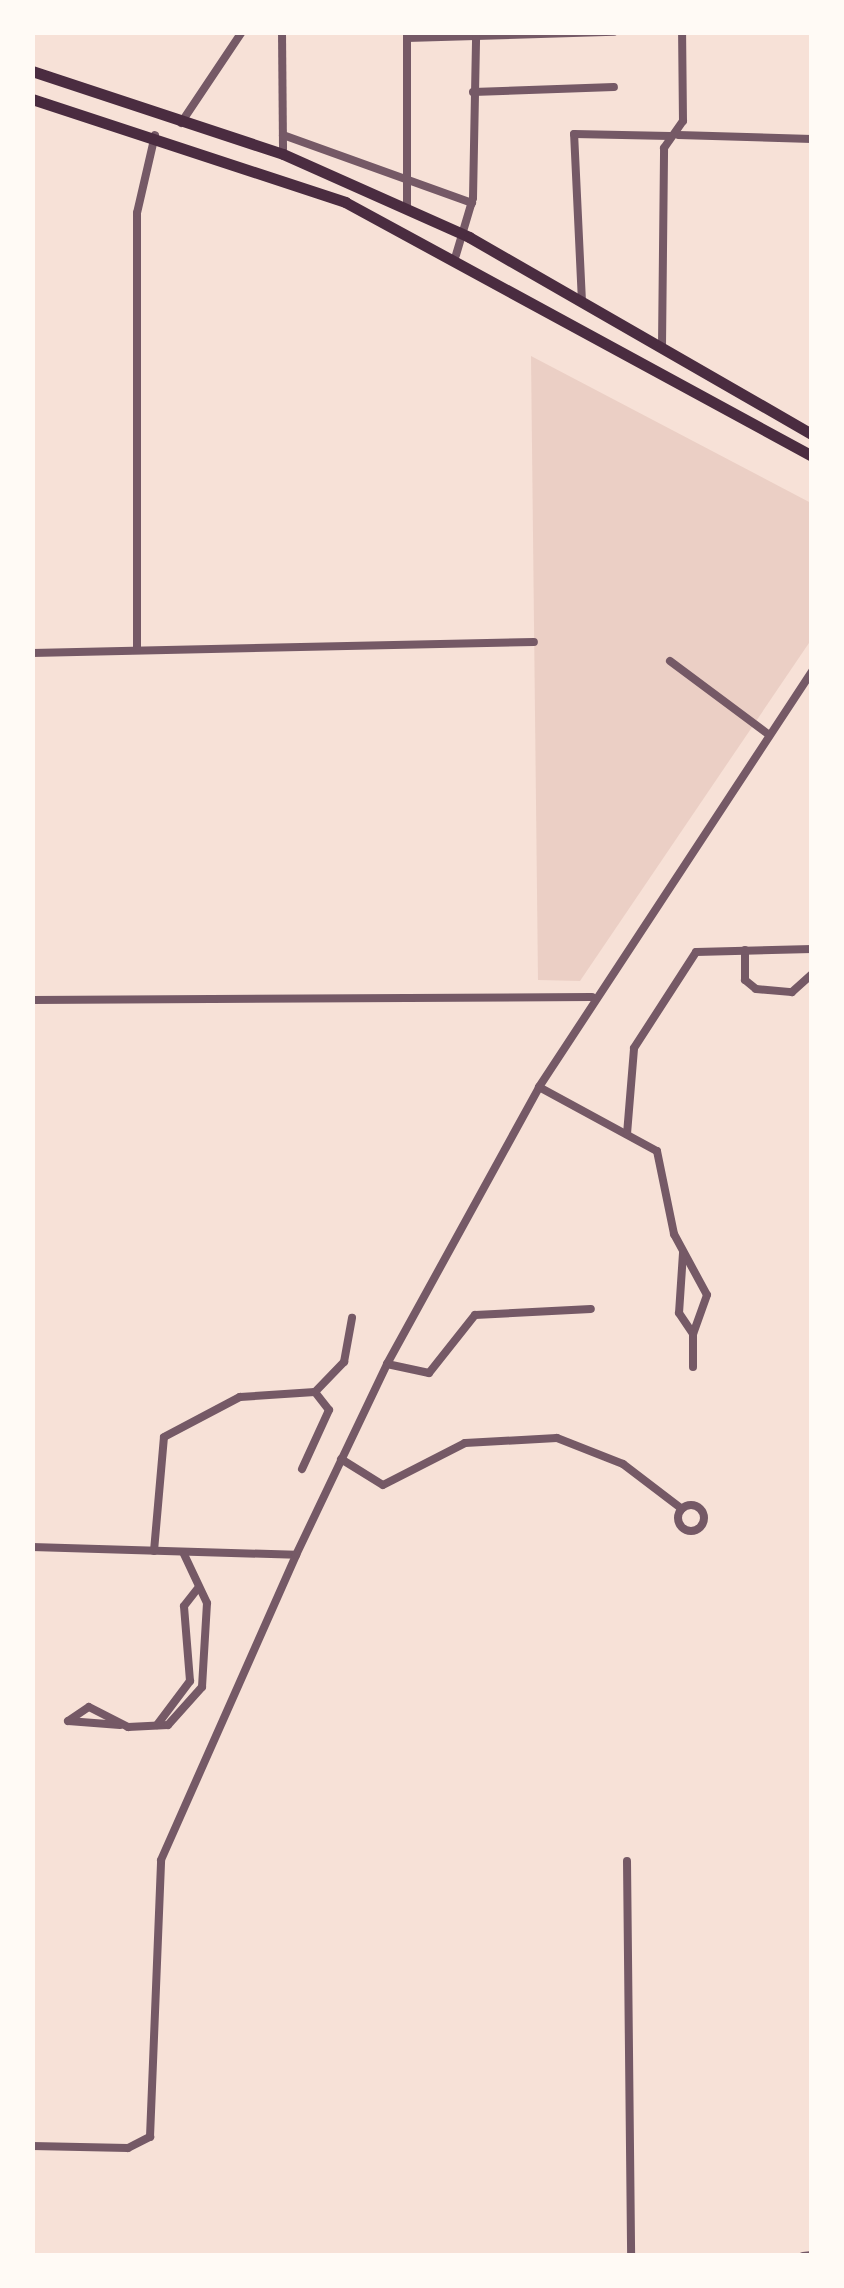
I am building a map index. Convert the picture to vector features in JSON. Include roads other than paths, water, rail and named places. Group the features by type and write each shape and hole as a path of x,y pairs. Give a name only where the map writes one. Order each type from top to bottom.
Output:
{"main road":[{"path":"32,70 283,154 463,234 812,434"},
{"path":"32,99 156,135 345,202 456,255 812,456"}],"street":[{"path":"182,123 242,32"},
{"path":"282,32 283,154"},
{"path":"406,210 406,35 476,38 614,32"},
{"path":"662,346 682,32"},
{"path":"456,255 472,203 476,38"},
{"path":"473,92 614,87"},
{"path":"582,302 574,134 812,139"},
{"path":"138,650 136,214 156,135"},
{"path":"283,135 472,203"},
{"path":"32,652 534,642"},
{"path":"670,660 768,734"},
{"path":"32,2146 128,2148 150,2137 161,1860 296,1555 387,1364 538,1088 592,996 812,670"},
{"path":"627,1134 631,1059 646,1027 696,952 812,949"},
{"path":"744,950 745,980 756,989 792,992 812,974"},
{"path":"32,1000 592,996"},
{"path":"538,1088 627,1134 660,1158 683,1254 708,1303 694,1334 693,1367"},
{"path":"683,1254 679,1313 694,1334"},
{"path":"387,1364 430,1373 475,1316 591,1308"},
{"path":"154,1551 171,1429 246,1394 315,1392 344,1362 352,1318"},
{"path":"302,1469 329,1410 315,1392"},
{"path":"342,1458 383,1484 465,1443 556,1438 624,1464 682,1509"},
{"path":"32,1547 296,1555"},
{"path":"120,1725 89,1707 68,1721 100,1728 157,1725 183,1716 207,1674 211,1635 200,1587 183,1552"},
{"path":"157,1725 190,1681 184,1606 200,1587"},
{"path":"627,1861 631,2256"},
{"path":"803,2256 812,2255"}]}
